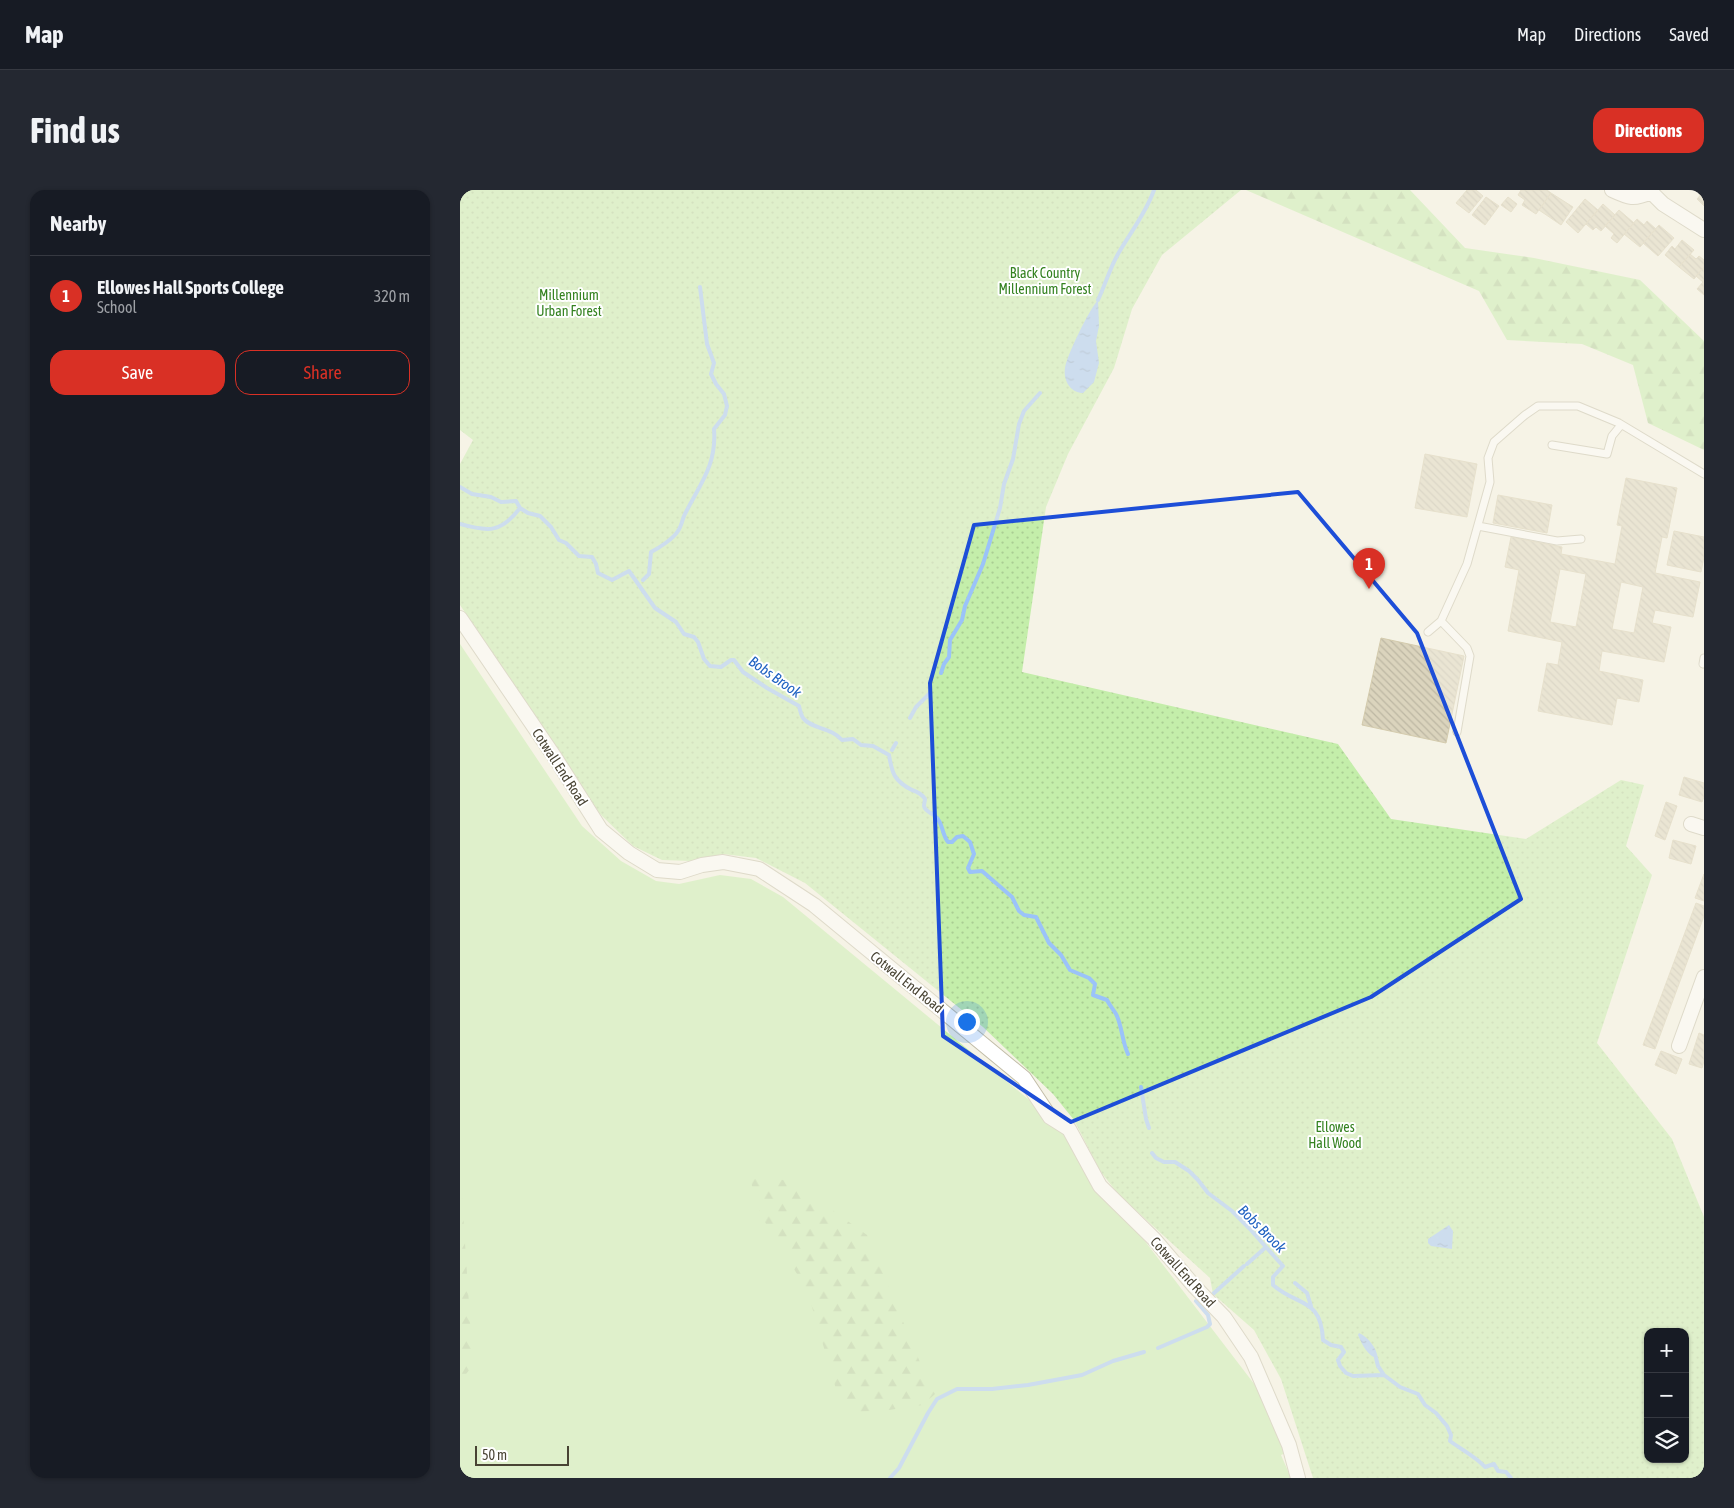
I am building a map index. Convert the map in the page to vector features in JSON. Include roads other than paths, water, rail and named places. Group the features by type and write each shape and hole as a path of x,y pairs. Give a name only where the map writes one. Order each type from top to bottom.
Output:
{"street":[{"path":"1612,190 1626,197 1637,198 1651,191 1663,204 1704,230"},
{"name":"Cotwall End Road","path":"460,618 556,759 601,830 629,853 657,870 680,872 702,865 723,862 759,869 814,904 1024,1078 1050,1117 1069,1129 1100,1186 1154,1239 1195,1287 1224,1317 1251,1358 1289,1445 1298,1478"},
{"path":"1678,1046 1704,978"}],"lane":[{"path":"1428,632 1441,621 1467,564 1490,482 1488,458 1494,442 1538,406 1578,406 1621,425 1704,474"},
{"path":"1552,445 1607,454 1612,436 1621,425"},
{"path":"1478,526 1557,541 1581,539"},
{"path":"1441,621 1467,648 1470,656 1457,732"}],"water":[{"path":"1098,300 1099,326 1096,341 1099,363 1094,382 1083,393 1075,391 1069,385 1065,377 1065,368 1079,333"},
{"path":"1449,1225 1453,1231 1452,1249 1431,1246 1428,1243 1428,1239"},
{"path":"1359,1333 1371,1343 1378,1359 1366,1350 1361,1343"}],"waterway":[{"path":"1098,300 1115,259 1142,215 1154,190"},
{"path":"643,580 649,574 651,552 662,546 676,534 706,475 713,454 714,429 725,415 727,406 724,394 711,374 714,363 707,344 700,287"},
{"path":"941,673 949,657 950,640 962,620 965,606 983,564 1000,508 1004,484 1013,459 1019,424 1024,411 1040,393"},
{"path":"460,487 472,494 491,497 501,502 516,501 520,508"},
{"name":"Bobs Brook","path":"520,508 528,513 540,516 551,527 559,540 566,543 579,556 592,557 598,573 612,580 629,571 655,608 676,622 684,634 694,637 698,642 704,659 710,666 721,667 734,660 743,672 799,706 802,717 807,722 832,733 842,740 853,739 861,745 873,746 889,755 895,776 901,783 924,797 925,808 938,820 948,842 963,836 970,842 974,854 968,868 970,872 982,871 1012,897 1019,911 1024,915 1036,917 1049,943 1061,955 1070,970 1089,978 1095,984 1093,995 1107,1000 1116,1014 1128,1054"},
{"path":"460,524 486,529 493,528 507,522 520,508"},
{"path":"910,718 916,707 930,693"},
{"path":"892,750 896,743"},
{"name":"Bobs Brook","path":"1141,1087 1149,1128"},
{"name":"Bobs Brook","path":"1152,1153 1156,1158 1164,1162 1175,1162 1189,1171 1208,1193 1232,1211 1250,1229 1283,1266 1273,1277 1273,1285 1307,1305 1318,1316 1323,1340 1331,1345 1341,1347 1344,1352 1338,1360 1346,1373 1353,1376 1384,1375 1400,1387 1418,1394 1425,1405 1436,1413 1447,1426 1451,1435 1450,1441 1473,1456 1485,1467 1494,1464 1498,1471 1506,1472 1511,1478"},
{"path":"1247,1264 1266,1247"},
{"path":"1213,1294 1244,1266"},
{"path":"1295,1283 1307,1293 1311,1306"},
{"path":"1158,1348 1210,1324 1208,1315 1196,1301"},
{"path":"890,1478 899,1468 937,1399 957,1389 992,1389 1028,1385 1082,1375 1113,1361 1144,1352"},
{"path":"1376,1358 1378,1366 1384,1375"}],"place":[{"name":"Ellowes Hall Sports College","path":"1369,589"}],"park label":[{"name":"Black Country Millennium Forest","path":"1045,282"},
{"name":"Millennium Urban Forest","path":"569,304"},
{"name":"Ellowes Hall Wood","path":"1335,1136"}]}
